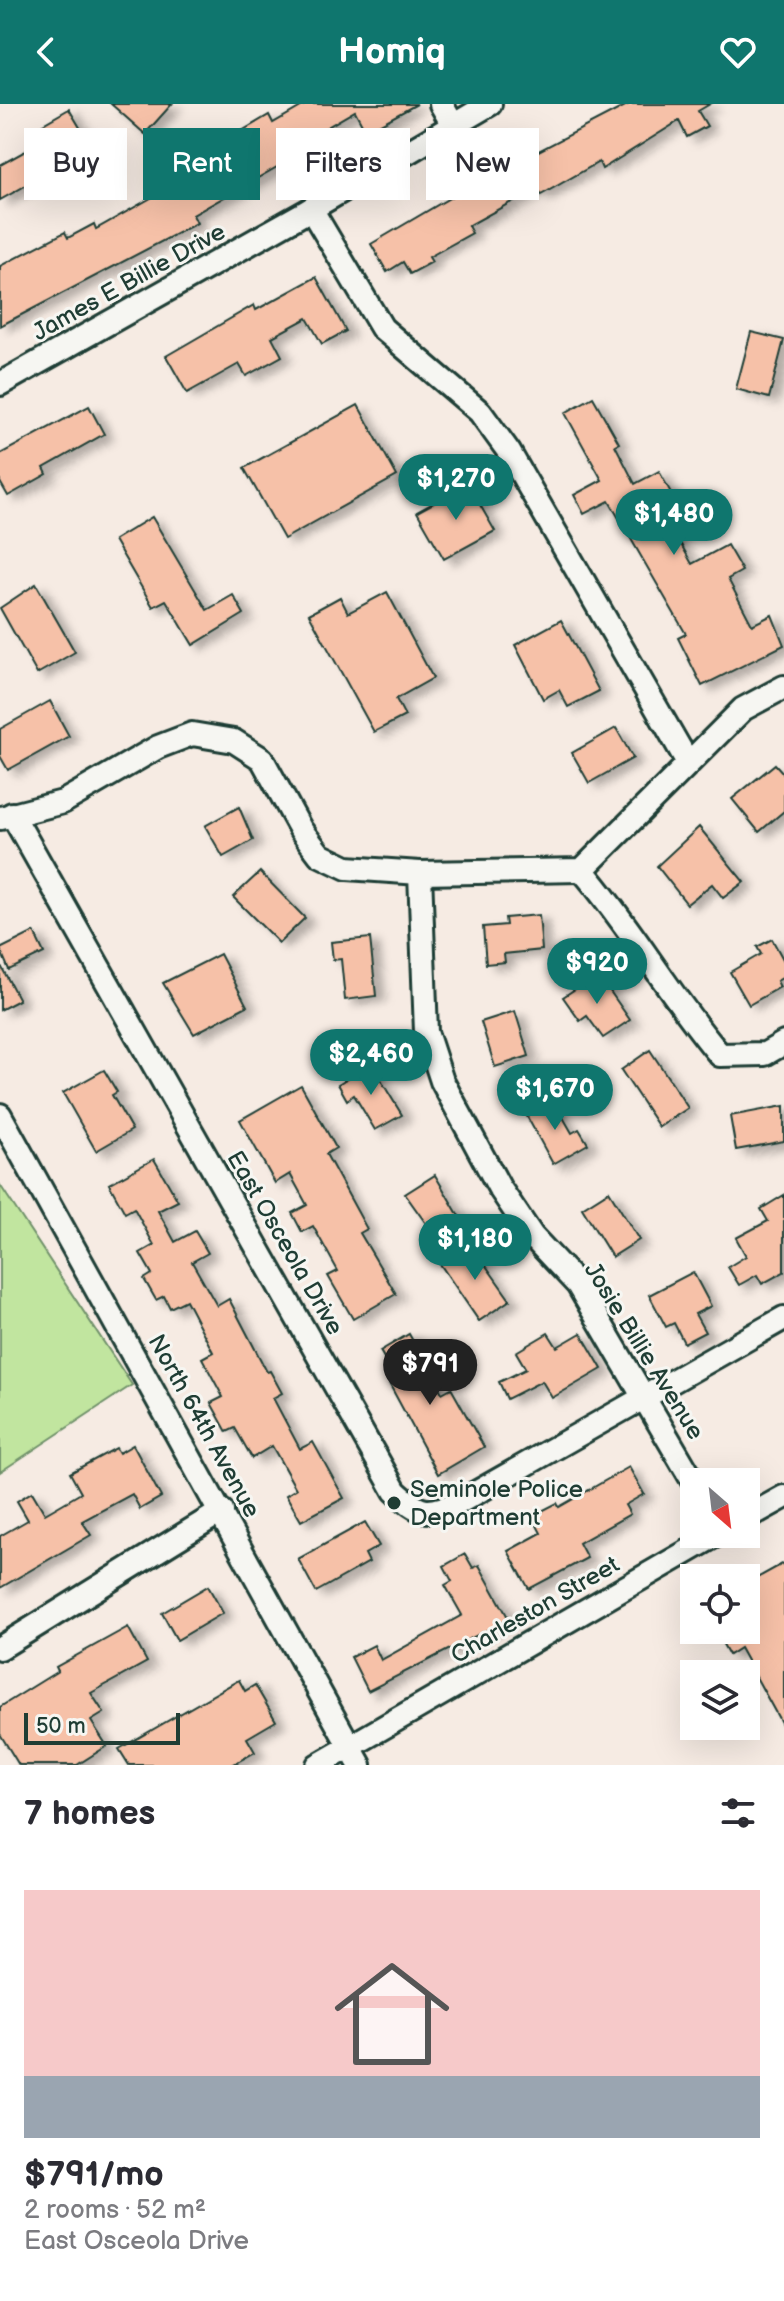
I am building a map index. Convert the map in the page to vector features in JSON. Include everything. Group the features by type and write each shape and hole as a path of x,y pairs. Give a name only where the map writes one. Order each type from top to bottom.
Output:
{"street":[{"path":"441,104 453,125"},
{"name":"James E Billie Drive","path":"0,384 490,104"},
{"path":"311,209 382,328 480,412 509,452 687,761"},
{"path":"6,816 63,802 158,747 192,734 234,741 262,759 301,830 320,855 347,868 420,873 582,870 687,761 743,709 784,687"},
{"name":"East Osceola Drive","path":"6,816 395,1491 415,1509 435,1513 458,1503 784,1318"},
{"path":"582,870 607,899 680,1008 720,1055 765,1054 784,1043"},
{"name":"Josie Billie Avenue","path":"420,873 426,1032 442,1081 499,1187 532,1236 578,1285 685,1468"},
{"name":"North 64th Avenue","path":"0,1115 355,1755"},
{"path":"760,1510 784,1497"},
{"path":"0,1648 222,1511"},
{"name":"Charleston Street","path":"318,1765 355,1755 377,1730 694,1548"}],"green space":[{"path":"0,1185 132,1385 0,1472"}],"building":[{"path":"111,104 172,104 150,128 143,128 143,132"},
{"path":"306,104 417,104 373,128 364,128 355,111 326,128 276,128 276,168 260,177 260,128 247,128 269,115 273,123"},
{"path":"629,104 710,104 698,111 707,126 687,137 679,121 602,169 599,162 541,195 539,151"},
{"path":"69,109 80,128 36,128"},
{"path":"24,152 24,186 0,200 0,165"},
{"path":"147,200 219,200 193,215 197,223 0,326 0,266 65,232 68,238 94,224 96,229"},
{"path":"446,200 515,200 468,226 472,233 429,257 432,262 410,274 403,262 387,272 371,244"},
{"path":"316,277 346,331 322,344 307,318 272,337 282,356 246,376 239,364 187,393 166,356 254,305 256,310"},
{"path":"751,332 784,340 769,398 736,389"},
{"path":"593,397 619,443 615,445 635,484 659,471 676,502 689,495 697,511 670,525 692,564 727,545 742,571 728,579 752,625 772,615 784,645 702,686 678,638 686,634 609,501 584,514 574,495 602,480 565,413"},
{"path":"358,405 397,476 284,539 244,468"},
{"path":"89,406 104,434 44,468 47,474 8,496 0,482 0,454"},
{"path":"468,484 495,531 444,559 417,512"},
{"path":"152,517 207,610 233,595 244,614 193,645 166,600 153,607 114,540"},
{"path":"36,584 75,652 37,674 0,608"},
{"path":"387,592 433,678 396,699 405,716 374,732 309,614 340,597 348,613"},
{"path":"561,620 599,691 568,707 559,690 543,699 515,645"},
{"path":"50,701 69,736 8,770 0,756 0,729"},
{"path":"616,728 633,758 589,783 572,753"},
{"path":"775,764 784,774 784,811 759,832 732,799"},
{"path":"239,807 253,840 223,857 205,826"},
{"path":"699,827 744,882 723,898 712,884 687,904 657,866"},
{"path":"260,872 305,918 279,943 233,897"},
{"path":"539,915 542,950 504,954 505,962 486,964 483,927 506,925 505,918"},
{"path":"34,932 44,953 9,970 0,949"},
{"path":"370,938 376,996 345,1000 341,959 333,960 331,942"},
{"path":"772,939 784,961 784,977 777,981 780,987 749,1005 730,972 761,954 757,947"},
{"path":"220,954 247,1006 194,1034 163,983"},
{"path":"0,964 19,1000 0,1010"},
{"path":"598,974 630,1020 603,1038 587,1016 580,1021 563,997"},
{"path":"515,1011 529,1056 495,1067 481,1022"},
{"path":"650,1050 688,1108 659,1127 621,1070"},
{"path":"371,1064 402,1115 375,1130 354,1095 347,1100 338,1084"},
{"path":"104,1070 117,1092 112,1095 132,1130 96,1151 63,1093"},
{"path":"301,1085 336,1148 326,1154 367,1229 360,1233 396,1294 353,1319 328,1276 338,1271 313,1226 302,1232 292,1213 307,1205 290,1174 275,1183 240,1120"},
{"path":"552,1098 572,1133 579,1129 588,1144 553,1164 525,1113"},
{"path":"784,1106 784,1141 736,1150 730,1116"},
{"path":"154,1159 178,1201 158,1211 175,1242 195,1231 208,1253 192,1262 217,1306 229,1299 267,1372 270,1371 282,1393 273,1398 300,1449 313,1442 344,1498 301,1521 286,1495 296,1489 272,1446 252,1458 235,1428 227,1432 211,1403 223,1397 202,1358 213,1352 186,1300 170,1308 164,1296 156,1300 144,1279 152,1274 140,1253 154,1245 134,1208 125,1213 109,1184"},
{"path":"435,1175 459,1216 432,1232 405,1194"},
{"path":"609,1191 639,1240 612,1257 582,1208"},
{"path":"784,1195 784,1272 762,1284 757,1275 739,1285 728,1267 746,1256 736,1238 768,1221 761,1209"},
{"path":"470,1243 510,1300 479,1321 440,1264"},
{"path":"693,1272 711,1306 695,1314 705,1332 684,1343 674,1323 666,1327 649,1295"},
{"path":"548,1333 557,1347 581,1333 602,1369 552,1398 542,1381 507,1399 499,1382 526,1369 516,1352"},
{"path":"409,1334 442,1393 451,1388 484,1447 438,1474 384,1374 391,1370 380,1351"},
{"path":"133,1445 161,1497 140,1509 132,1494 82,1521 91,1535 0,1588 0,1536 28,1520 17,1501 32,1492 45,1514 81,1493 70,1473 116,1448 119,1453"},
{"path":"629,1467 644,1494 625,1505 630,1514 579,1543 587,1558 529,1589 508,1551 541,1533 532,1516 557,1503 559,1507"},
{"path":"365,1522 379,1546 365,1554 369,1562 316,1592 298,1559"},
{"path":"465,1554 473,1568 479,1565 509,1619 368,1691 351,1657 374,1645 381,1660 462,1615 445,1585 452,1581 444,1566"},
{"path":"784,1563 784,1728 760,1684 760,1660 747,1660 740,1648 729,1655 723,1644 760,1644 760,1576"},
{"path":"208,1586 223,1613 177,1640 162,1613"},
{"path":"128,1627 147,1662 91,1693 104,1713 91,1721 107,1746 77,1765 19,1765 0,1734 0,1707 58,1671 56,1667"},
{"path":"239,1680 245,1691 255,1685 276,1721 247,1738 255,1752 232,1765 129,1765 119,1749"}],"place":[{"name":"Seminole Police Department","path":"394,1503"}]}
